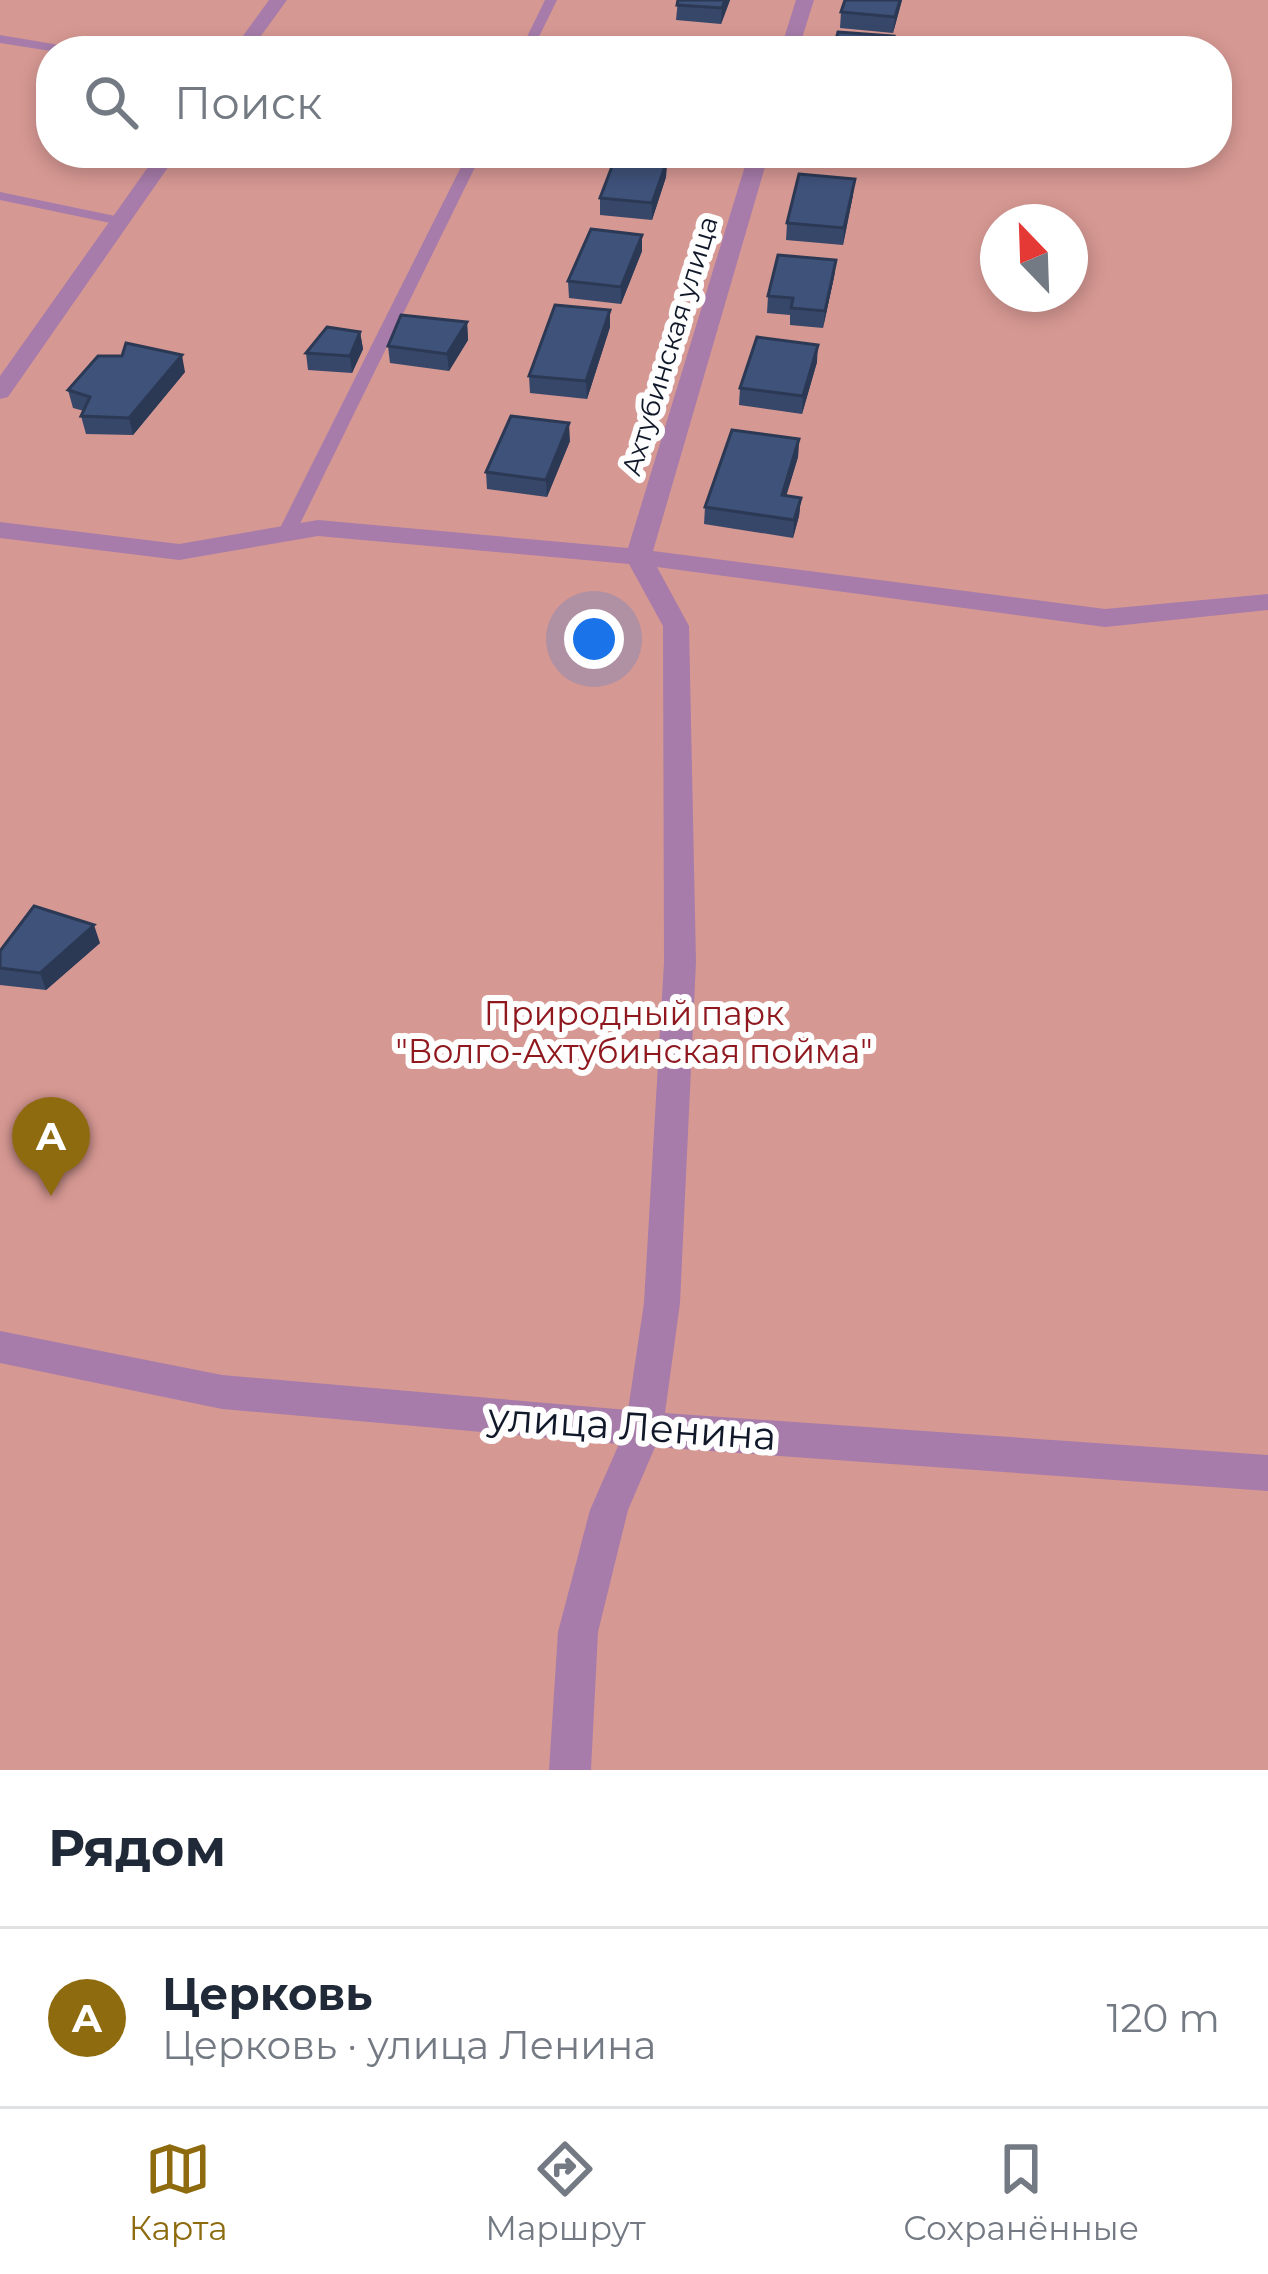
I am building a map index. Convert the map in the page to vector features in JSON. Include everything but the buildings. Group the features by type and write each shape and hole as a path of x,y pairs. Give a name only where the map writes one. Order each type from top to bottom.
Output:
{"street":[{"path":"252,36 278,0"},
{"path":"794,36 805,0"},
{"path":"0,392 158,168"},
{"name":"Ахтубинская улица","path":"638,557 755,168"},
{"path":"0,530 179,552 318,528 638,557 1105,618 1268,602"},
{"path":"570,1770 578,1632 609,1510 644,1429 662,1303 680,914 676,626 638,557"},
{"name":"улица Ленина","path":"0,1347 222,1392 644,1429 1268,1473"}],"lane":[{"path":"533,36 551,0"},
{"path":"0,39 36,45"},
{"path":"286,534 468,168"},
{"path":"0,196 121,221"}],"green space":[{"name":"Природный парк \"Волго-Ахтубинская пойма\"","path":"0,0 1268,0 1268,1770 0,1770"}],"place":[{"name":"Церковь","path":"51,1196"}]}
